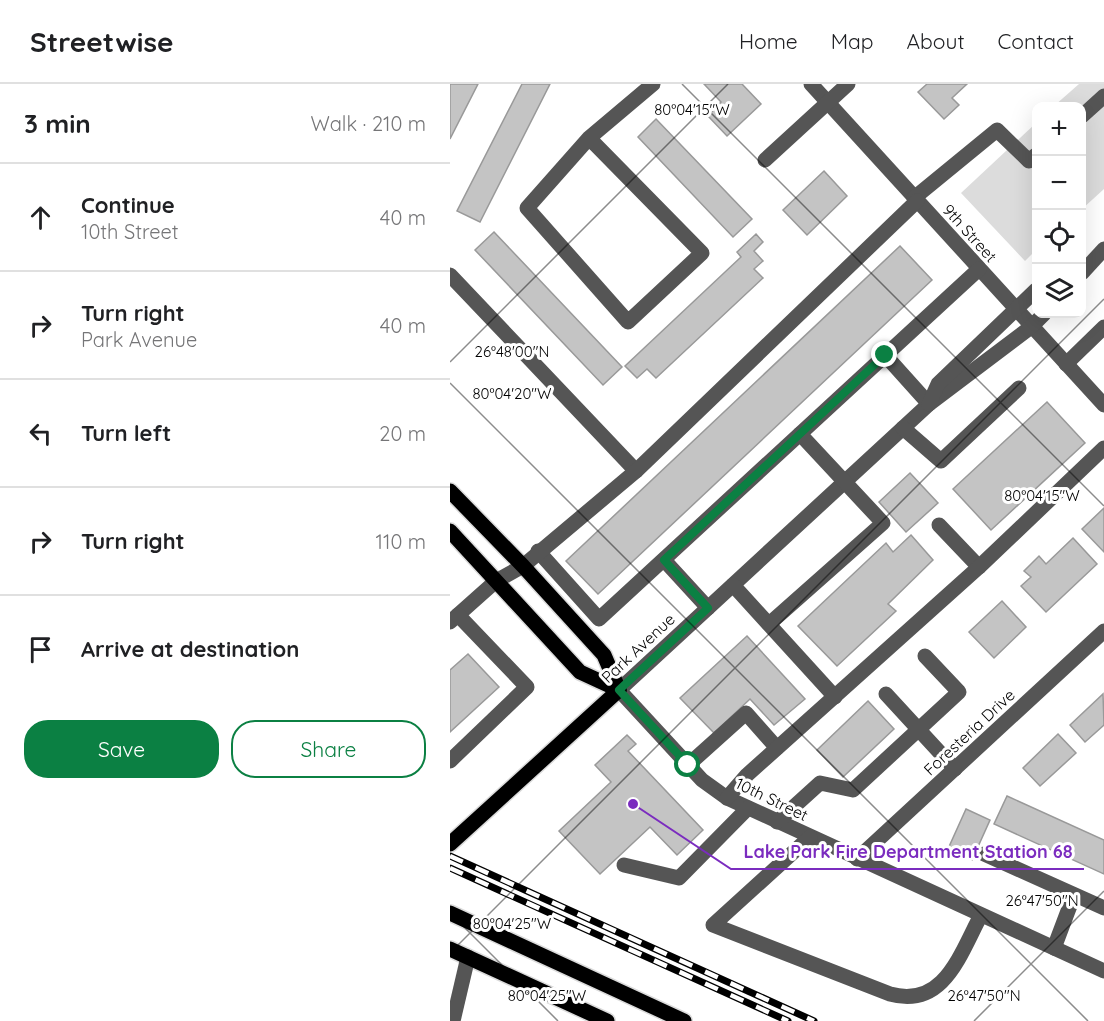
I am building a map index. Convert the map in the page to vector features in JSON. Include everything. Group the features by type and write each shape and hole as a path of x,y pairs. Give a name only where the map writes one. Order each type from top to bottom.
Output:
{"main road":[{"name":"10th Street","path":"450,491 523,566 604,655 619,690"},
{"name":"10th Street","path":"450,531 580,672 619,690"},
{"name":"Park Avenue","path":"450,844 619,690"},
{"path":"450,913 684,1021"},
{"path":"450,949 607,1021"}],"street":[{"path":"620,113 636,84"},
{"path":"589,138 702,253 628,321 527,208 589,138 653,84"},
{"name":"9th Street","path":"811,84 1104,405"},
{"path":"765,160 848,84"},
{"path":"1086,112 1104,96"},
{"path":"450,761 527,687 454,618 496,581 523,566 538,551 636,471 916,200 997,130 1029,161 1035,156"},
{"path":"1086,253 1104,242"},
{"path":"1086,269 1104,249"},
{"path":"538,551 599,619 979,269"},
{"path":"450,275 636,471"},
{"name":"Park Avenue","path":"929,404 938,384 1032,294"},
{"name":"Park Avenue","path":"619,690 929,404 1040,318"},
{"path":"1066,364 1104,327"},
{"path":"885,355 929,404"},
{"path":"903,428 941,461 1019,388"},
{"path":"769,624 883,523 800,434"},
{"path":"727,798 777,748 979,567 1104,448"},
{"path":"939,525 979,567"},
{"path":"664,560 708,608"},
{"path":"733,585 834,697"},
{"name":"Foresteria Drive","path":"857,859 1104,631"},
{"path":"777,822 820,783 853,790 959,692 925,656"},
{"name":"10th Street","path":"619,690 702,780 727,798 1104,971"},
{"path":"886,693 955,769"},
{"path":"688,765 746,713 777,748"},
{"path":"624,865 679,878 748,808"},
{"path":"810,837 713,925 890,993 910,997 930,992 941,984 981,915"},
{"path":"984,854 1104,908"},
{"path":"1054,948 1074,895"},
{"path":"453,1018 468,957"}],"shaded area":[{"path":"1079,84 1104,84 1104,189 1086,205 1086,102 1059,102"},
{"path":"1032,127 1032,254 1025,261 961,193"}],"building":[{"path":"450,84 478,84 450,139"},
{"path":"522,84 550,84 480,222 457,211"},
{"path":"704,84 742,84 761,104 727,136 708,116 721,102"},
{"path":"927,84 967,84 952,98 959,105 944,119 918,92"},
{"path":"656,119 752,219 733,237 638,137"},
{"path":"824,171 847,196 807,235 783,210"},
{"path":"494,232 622,367 603,385 475,250"},
{"path":"756,234 763,242 754,251 763,261 754,269 763,278 656,378 647,369 637,378 625,366 741,257 737,252"},
{"path":"900,246 932,280 598,594 566,561"},
{"path":"1047,402 1085,443 991,530 953,489"},
{"path":"910,473 938,503 906,532 879,502"},
{"path":"1104,508 1104,552 1082,529"},
{"path":"911,535 933,560 888,604 896,611 837,666 798,626 886,543 893,552"},
{"path":"1073,538 1097,564 1046,612 1021,586 1031,577 1024,571 1039,556 1046,564"},
{"path":"1002,601 1026,627 994,658 969,632"},
{"path":"747,636 805,699 774,725 750,699 714,733 680,698"},
{"path":"468,654 499,687 450,732 450,670"},
{"path":"1103,694 1104,725 1085,742 1070,725"},
{"path":"868,701 894,729 843,777 817,750"},
{"path":"1058,734 1076,753 1040,786 1023,768"},
{"path":"627,735 636,744 628,751 703,830 677,855 650,827 600,874 559,831 611,782 595,765"},
{"path":"1007,796 1104,840 1104,874 994,824"},
{"path":"966,809 990,820 972,860 948,849"}],"railway":[{"path":"450,856 814,1021"},
{"path":"450,868 788,1021"}],"place":[{"name":"Lake Park Fire Department Station 68","path":"633,804"}],"route":[{"path":"688,765 619,690 708,608 664,560 885,355"}]}
